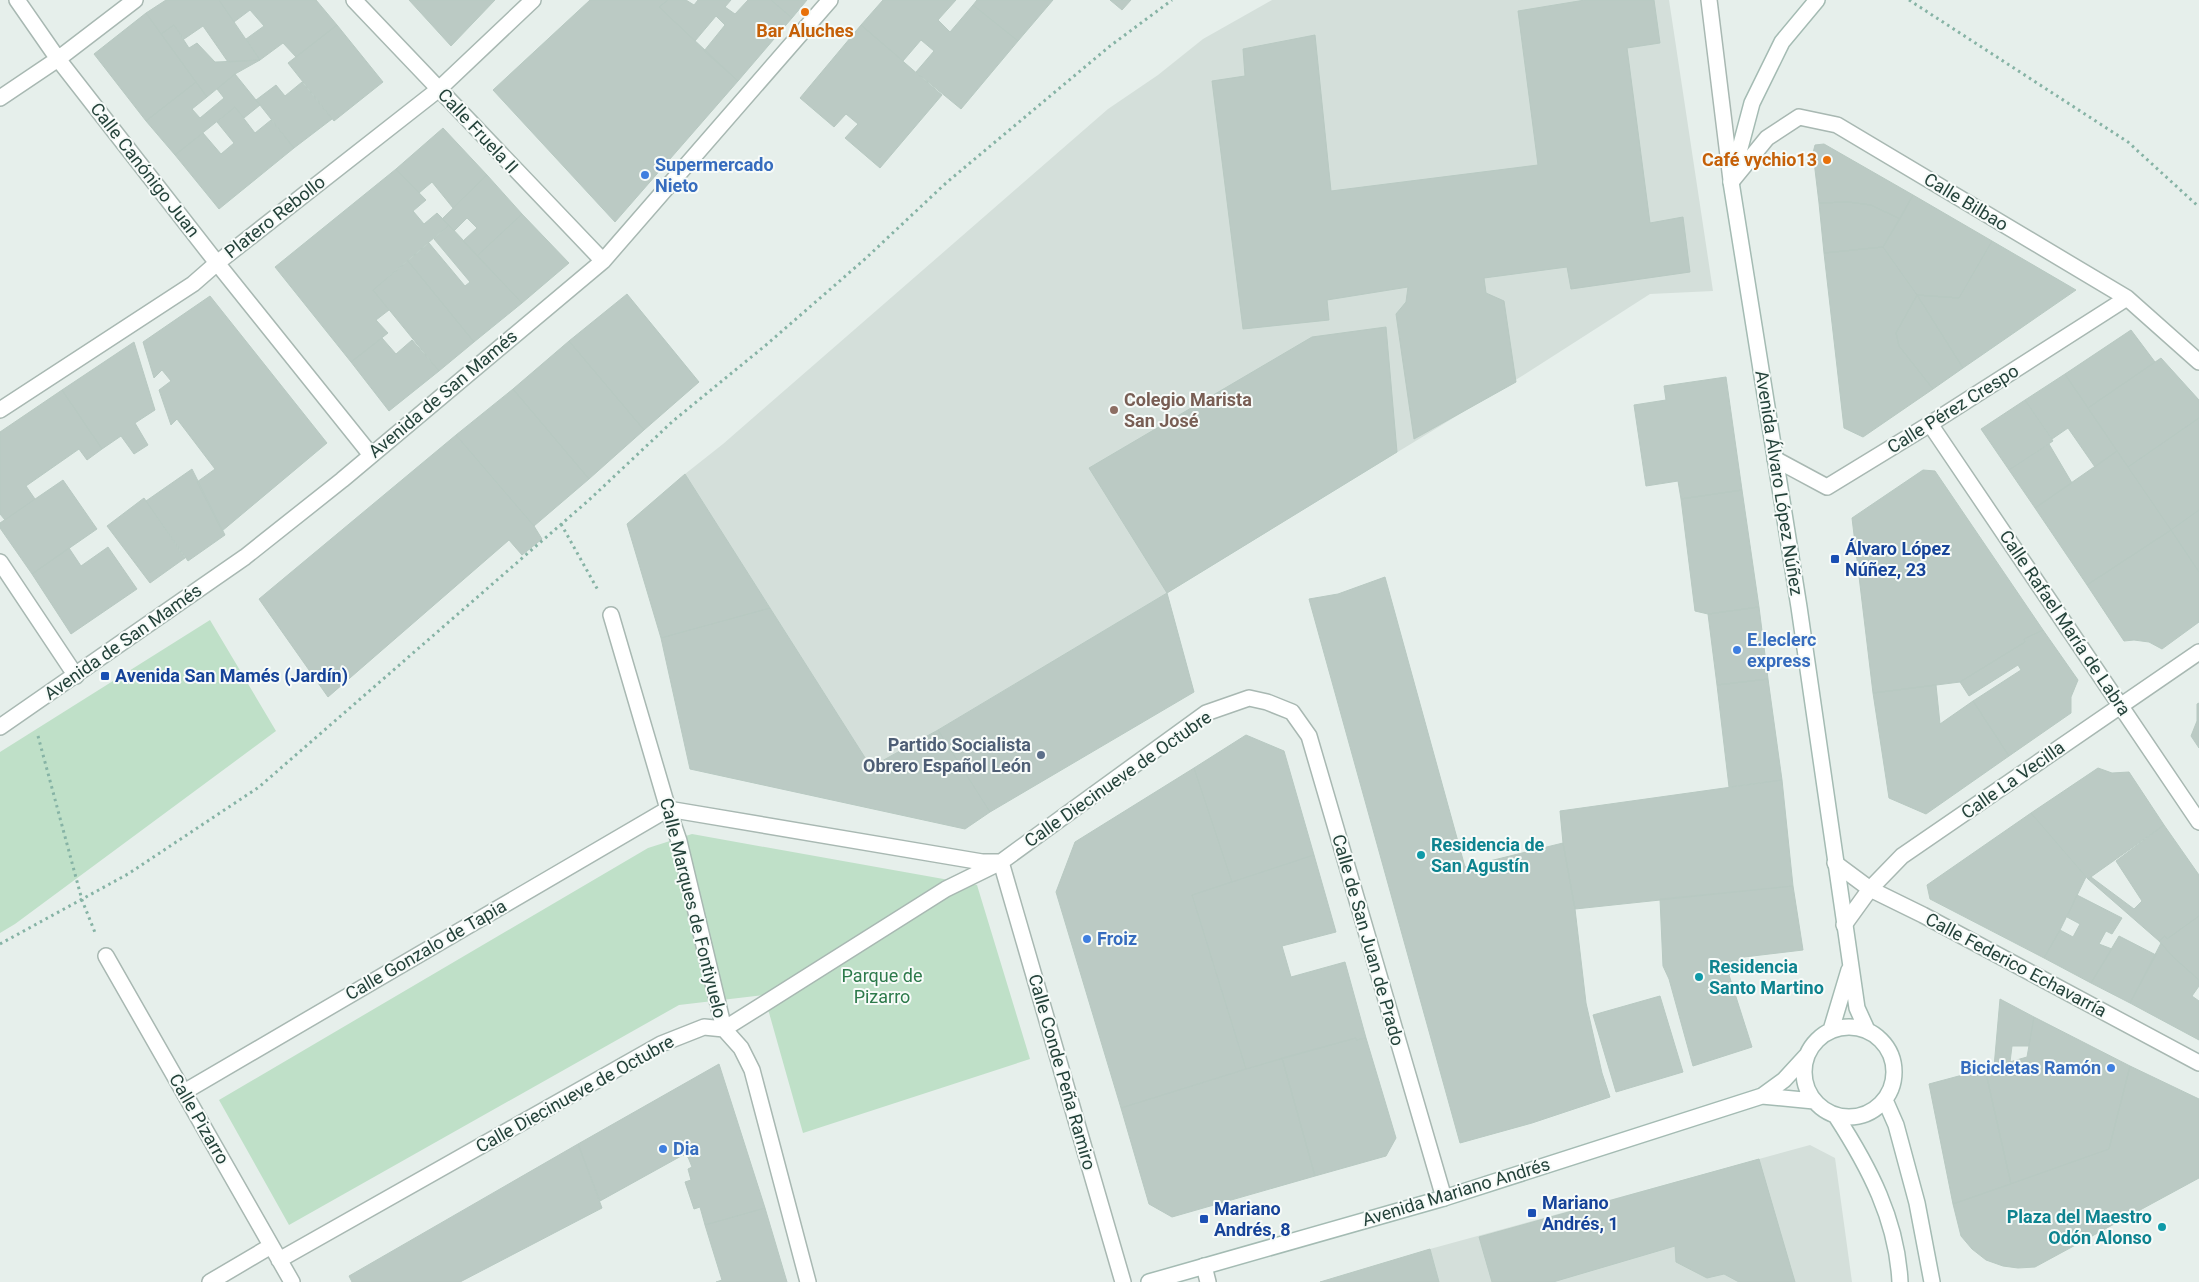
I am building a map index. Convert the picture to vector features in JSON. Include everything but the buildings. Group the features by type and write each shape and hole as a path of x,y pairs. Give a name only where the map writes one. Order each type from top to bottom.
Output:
{"street":[{"name":"Calle Canónigo Juan","path":"16,0 58,59 217,263 371,455"},
{"path":"0,98 58,59 135,0"},
{"name":"Calle Fruela II","path":"354,0 603,261"},
{"name":"Platero Rebollo","path":"0,410 193,284 217,263 439,89 533,0"},
{"name":"Avenida de San Mamés","path":"0,726 76,676 245,557 371,455 603,261 830,0"},
{"name":"Avenida Álvaro López Núñez","path":"1709,0 1731,182 1799,607 1850,967 1857,1008 1867,1030"},
{"path":"1731,182 1752,103 1782,42 1817,0"},
{"name":"Calle Bilbao","path":"1731,182 1767,138 1799,117 1837,125 2127,298 2199,362"},
{"name":"Calle Pérez Crespo","path":"1775,459 1827,487 1930,424 2127,298"},
{"name":"Calle Rafael María de Labra","path":"1930,424 2199,822"},
{"path":"0,562 76,676"},
{"name":"Calle Marques de Fontiyuelo","path":"611,615 679,841 724,1029 741,1048 752,1070 808,1282"},
{"name":"Calle La Vecilla","path":"1844,925 1870,889 1902,856 2199,652"},
{"name":"Calle Diecinueve de Octubre","path":"280,1260 661,1044 704,1027 724,1029 946,889 1001,862 1206,713 1249,698 1267,702"},
{"name":"Calle de San Juan de Prado","path":"1267,702 1292,712 1309,736 1444,1198"},
{"path":"668,809 982,862 1001,862"},
{"name":"Calle Gonzalo de Tapia","path":"184,1092 668,809"},
{"name":"Calle Conde Peña Ramiro","path":"1001,862 1123,1282"},
{"name":"Calle Federico Echavarría","path":"1835,863 1870,889 1923,915 2199,1063"},
{"name":"Calle Pizarro","path":"106,956 292,1282"},
{"name":"Avenida Álvaro López Núñez","path":"1831,1030 1850,967"},
{"path":"1855,1027 1867,1030 1879,1038 1888,1048 1893,1061 1894,1075 1892,1088 1885,1100 1875,1110 1863,1116 1849,1118 1836,1116 1824,1110 1814,1101 1806,1087 1803,1072 1806,1056 1821,1036 1831,1030 1855,1027"},
{"name":"Avenida Mariano Andrés","path":"1149,1282 1444,1198 1762,1096 1784,1080 1806,1056"},
{"name":"Avenida Mariano Andrés","path":"1762,1096 1814,1101"},
{"path":"1885,1100 1896,1125 1917,1203 1932,1282"},
{"path":"1836,1116 1855,1145 1883,1201 1897,1248 1900,1282"},
{"path":"210,1282 271,1246"},
{"path":"1204,1266 1208,1282"}],"path":[{"path":"0,944 128,874 259,787 561,524 674,421 766,345 865,259 946,183 1110,46 1172,0"},
{"path":"1909,0 2128,142 2199,208"},
{"path":"561,524 611,615"},
{"path":"38,736 82,900 94,932"}],"shaded area":[{"name":"Colegio Marista San José","path":"1272,0 1669,0 1713,291 1650,294 1522,376 1167,593 938,730 871,767 685,474 723,444 1108,109 1158,75 1203,39"},
{"path":"1810,1145 1835,1158 1852,1282 1439,1282 1430,1249"}],"green space":[{"path":"210,620 276,731 15,924 0,933 0,752"},
{"name":"Parque de Pizarro","path":"692,834 977,885 1030,1059 803,1133 764,995 679,1005 289,1225 219,1100 648,848"}],"place":[{"name":"Bar Aluches","path":"805,12"},
{"name":"Café vychio13","path":"1827,160"},
{"name":"Supermercado Nieto","path":"645,175"},
{"name":"Colegio Marista San José","path":"1114,410"},
{"name":"Álvaro López Núñez, 23","path":"1835,559"},
{"name":"E.leclerc express","path":"1737,650"},
{"name":"Avenida San Mamés (Jardín)","path":"105,676"},
{"name":"Partido Socialista Obrero Español León","path":"1041,755"},
{"name":"Residencia de San Agustín","path":"1421,855"},
{"name":"Froiz","path":"1087,939"},
{"name":"Residencia Santo Martino","path":"1699,977"},
{"name":"Bicicletas Ramón","path":"2111,1068"},
{"name":"Dia","path":"663,1149"},
{"name":"Mariano Andrés, 1","path":"1532,1213"},
{"name":"Mariano Andrés, 8","path":"1204,1219"},
{"name":"Plaza del Maestro Odón Alonso","path":"2162,1227"}]}
